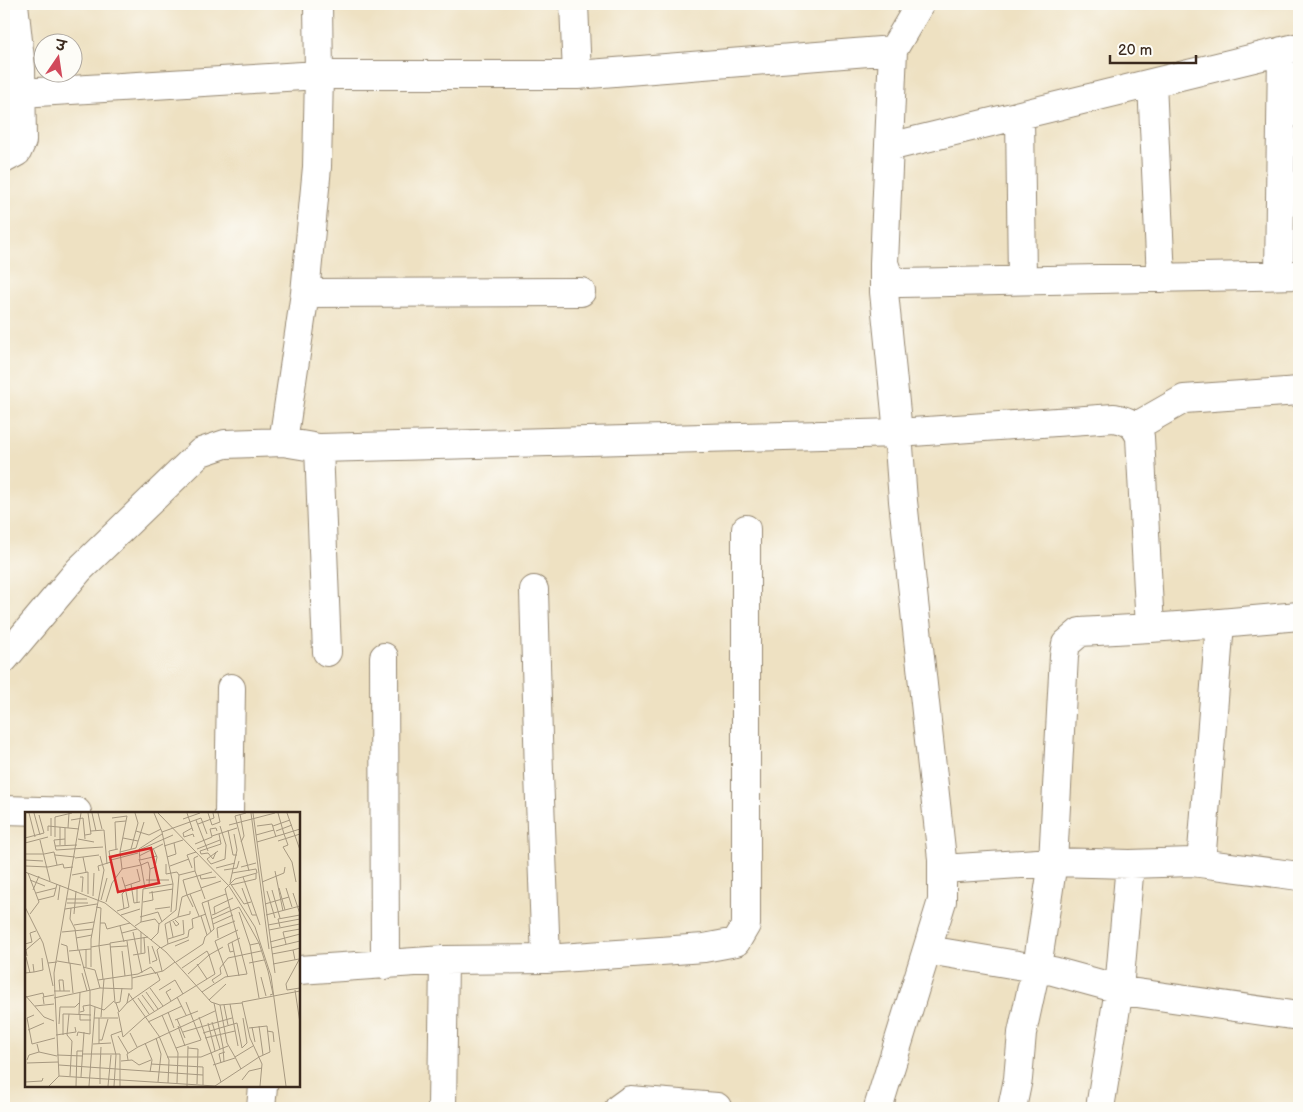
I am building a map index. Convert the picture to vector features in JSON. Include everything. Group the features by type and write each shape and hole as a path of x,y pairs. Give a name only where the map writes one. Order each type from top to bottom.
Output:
{"street":[{"path":"4,158 17,152 22,141 21,68 14,4"},
{"path":"283,442 305,293 317,167 318,4"},
{"path":"574,4 577,75"},
{"path":"878,1108 942,901 942,869 904,511 884,292 893,50 920,4"},
{"path":"884,264 889,277 901,283 1289,275 1291,49 889,147"},
{"path":"21,93 319,76 577,75 893,50"},
{"path":"1152,83 1161,278"},
{"path":"1020,115 1022,280"},
{"path":"305,293 581,292"},
{"path":"1136,426 1184,399 1299,391"},
{"path":"4,659 79,570 201,452 225,444 283,442 319,448 898,434 1114,418 1136,426 1140,437 1150,628"},
{"path":"319,448 327,652"},
{"path":"300,970 444,960 546,959 712,946 736,942 746,926 746,529"},
{"path":"534,590 546,959"},
{"path":"1012,1108 1018,1079 1022,1033 1036,968 1053,862 1066,644 1080,632 1299,616"},
{"path":"1192,862 1199,858 1202,850 1220,623"},
{"path":"384,657 385,965"},
{"path":"228,812 231,688"},
{"path":"4,810 77,812"},
{"path":"942,869 1053,862 1130,864 1192,862 1299,876"},
{"path":"1100,1108 1119,989 1130,864"},
{"path":"928,950 1053,971 1149,995 1299,1016"},
{"path":"442,1108 444,960"},
{"path":"261,1108 263,1087"},
{"path":"619,1108 630,1100 717,1107"}]}
